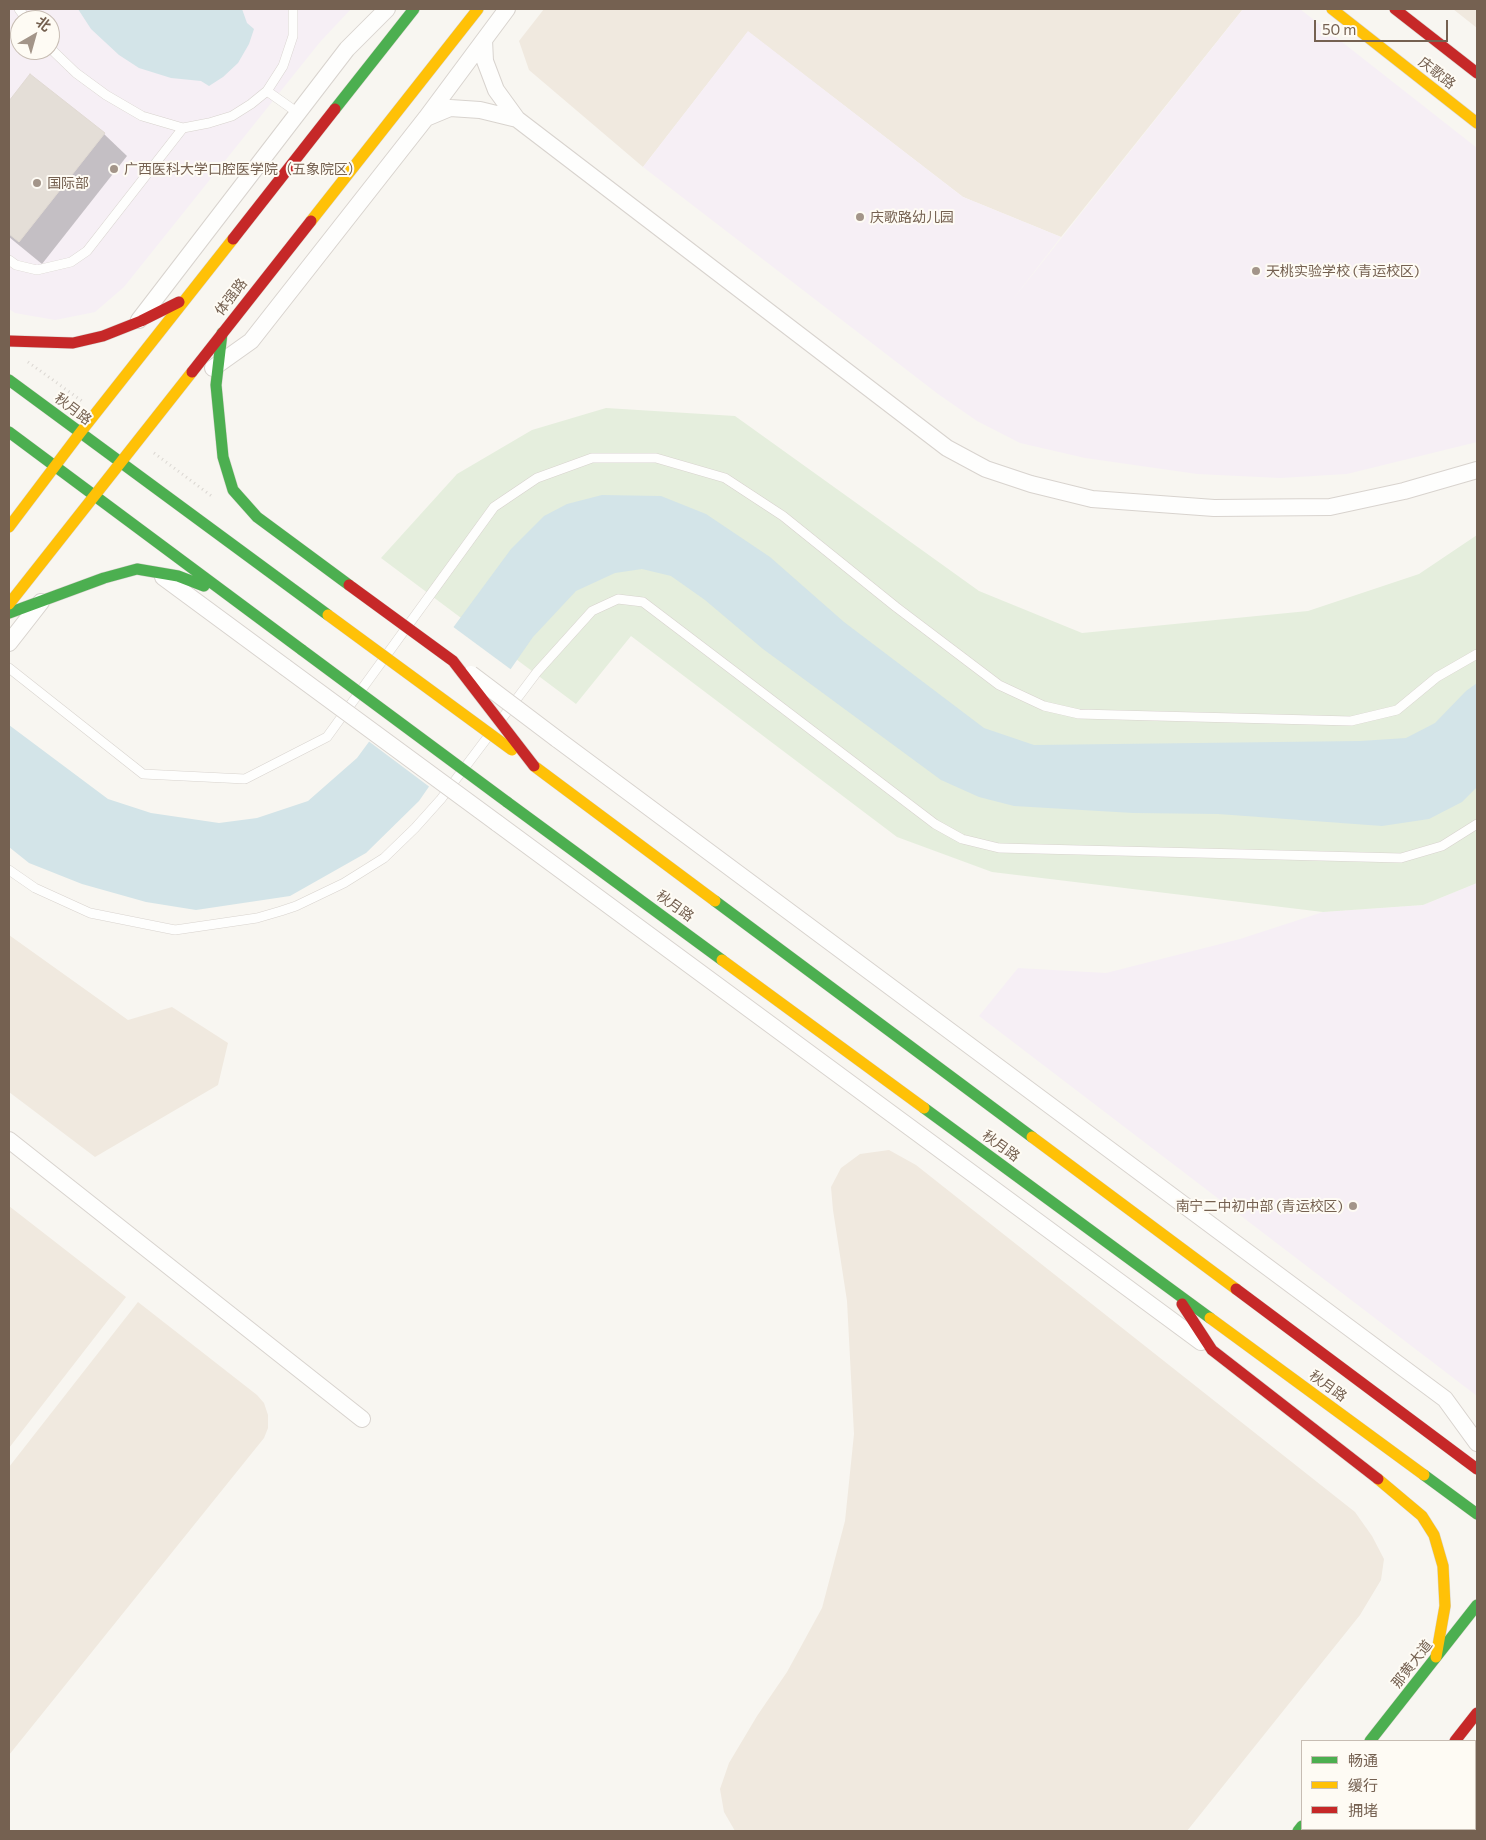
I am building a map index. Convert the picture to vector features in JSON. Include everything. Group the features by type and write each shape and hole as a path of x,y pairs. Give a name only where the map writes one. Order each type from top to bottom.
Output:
{"main road":[{"path":"9,527 80,433 414,9"},
{"name":"体强路","path":"9,604 478,9"},
{"name":"庆歌路","path":"1332,9 1477,123"},
{"name":"庆歌路","path":"1394,9 1477,73"},
{"path":"9,341 73,343 103,336 137,323 187,297"},
{"path":"222,333 216,385 223,457 233,490 257,517 453,660 534,766"},
{"name":"秋月路","path":"9,380 534,766 1477,1469"},
{"path":"9,432 94,496"},
{"name":"秋月路","path":"94,496 507,802 1477,1514"},
{"path":"9,613 104,578 137,568 178,576 228,595"},
{"path":"1172,1290 1212,1350 1422,1516 1434,1535 1444,1566 1445,1606 1436,1657"},
{"name":"那黄大道","path":"1371,1740 1477,1605"},
{"path":"1456,1740 1477,1713"}],"street":[{"path":"137,323 347,49 387,9"},
{"path":"170,398 251,341 426,118 507,9"},
{"path":"484,40 484,60 496,90 516,119 947,448 986,469 1031,484 1092,499 1214,508 1330,507 1404,491 1477,470"},
{"path":"426,118 450,108 480,110 516,119"},
{"path":"157,572 1212,1350"},
{"path":"13,637 42,600"},
{"path":"453,660 1445,1399 1477,1443"},
{"path":"9,1140 362,1419"}],"lane":[{"path":"60,58 76,73 106,95 142,116 183,128 210,123 232,116 267,91 283,66 293,36 293,9"},
{"path":"267,91 298,113"},
{"path":"9,260 16,265 37,270 71,262 87,251 183,128"},
{"path":"9,668 143,774 245,779 327,737 494,507 537,478 592,458 656,458 725,478 783,516 896,608 1000,685 1044,706 1079,714 1351,721 1397,710 1437,678 1477,654"},
{"path":"9,870 35,888 90,913 174,930 257,918 296,906 344,883 384,858 441,799 537,672 592,611 618,600 643,602 675,624 935,824 962,839 999,848 1401,858 1442,846 1477,824"}],"shaded area":[{"name":"广西医科大学口腔医学院（五象院区）","path":"9,9 351,9 320,42 124,287 95,312 55,320 15,313 9,309"},
{"path":"78,9 242,9 247,23 254,29 249,44 238,63 223,77 209,86 201,81 171,78 139,68 119,55 91,29"},
{"path":"544,9 1243,9 1061,237 963,197 748,32 643,167 529,70 519,41"},
{"name":"天桃实验学校 (青运校区)","path":"1243,9 1300,9 1477,148 1477,442 1347,474 1280,478 1197,474 1085,458 1020,443 977,421 938,394 643,167 748,31 963,197 1061,237 1010,303"},
{"path":"1453,9 1477,9 1477,28"},
{"path":"602,495 661,496 706,514 770,557 844,622 984,728 1034,745 1360,741 1406,738 1435,723 1466,691 1477,683 1477,787 1462,802 1429,819 1382,826 1218,814 1133,813 1014,806 979,797 941,780 763,649 705,600 671,576 642,569 615,573 576,591 533,637 419,801 366,853 290,896 196,910 146,902 82,884 29,863 9,847 9,725 108,799 151,813 219,823 257,818 308,801 357,758 511,549 544,516 567,504"},
{"name":"南宁二中初中部 (青运校区)","path":"1477,883 1477,1396 979,1016 1018,968 1106,973 1240,939 1323,912 1423,905"},
{"path":"9,935 128,1020 172,1007 228,1043 218,1085 95,1157 9,1092"},
{"path":"889,1150 916,1165 1355,1512 1372,1536 1384,1559 1381,1580 1360,1615 1187,1831 735,1831 724,1812 720,1789 729,1763 757,1716 787,1672 822,1608 845,1521 854,1434 847,1301 831,1187 841,1168 860,1154"},
{"path":"9,1206 126,1297 9,1448"},
{"path":"138,1302 257,1395 264,1403 268,1415 268,1428 264,1438 9,1755 9,1467"}],"green space":[{"path":"606,408 735,416 979,591 1082,633 1308,611 1419,574 1477,535 1477,883 1423,905 1323,912 992,872 897,837 631,636 576,704 381,558 457,474 532,430"}],"pier":[{"path":"452,626 513,671 431,788 367,740"}],"building":[{"name":"国际部","path":"30,74 105,133 19,242 9,234 9,101"}],"traffic: fast":[{"path":"335,109 414,9"},
{"path":"222,333 216,385 223,457 233,490 257,517 349,585"},
{"path":"9,380 328,615"},
{"path":"9,432 302,650"},
{"path":"9,613 104,578 137,569 178,576 204,586"},
{"path":"302,650 507,802"},
{"path":"507,802 722,960"},
{"path":"715,901 1032,1137"},
{"path":"924,1108 1210,1318"},
{"path":"1424,1475 1477,1514"},
{"path":"1371,1740 1477,1605"},
{"path":"1298,1831 1301,1827"}],"traffic: slow":[{"path":"311,221 478,9"},
{"path":"1332,9 1477,123"},
{"path":"9,527 80,433 233,239"},
{"path":"9,604 192,372"},
{"path":"328,615 512,750"},
{"path":"534,766 715,901"},
{"path":"722,960 924,1108"},
{"path":"1032,1137 1236,1289"},
{"path":"1210,1318 1424,1475"},
{"path":"1378,1479 1422,1516 1434,1535 1443,1566 1445,1606 1436,1657"}],"traffic: jam":[{"path":"1395,9 1477,73"},
{"path":"233,239 335,109"},
{"path":"192,372 311,221"},
{"path":"9,341 73,343 103,336 141,321 179,302"},
{"path":"349,585 453,661 534,766"},
{"path":"1236,1289 1477,1469"},
{"path":"1182,1304 1212,1350 1378,1479"},
{"path":"1456,1740 1477,1713"}],"place":[{"name":"广西医科大学口腔医学院（五象院区）","path":"114,169"},
{"name":"国际部","path":"37,183"},
{"name":"庆歌路幼儿园","path":"860,217"},
{"name":"天桃实验学校 (青运校区)","path":"1256,271"},
{"name":"南宁二中初中部 (青运校区)","path":"1353,1206"}]}
